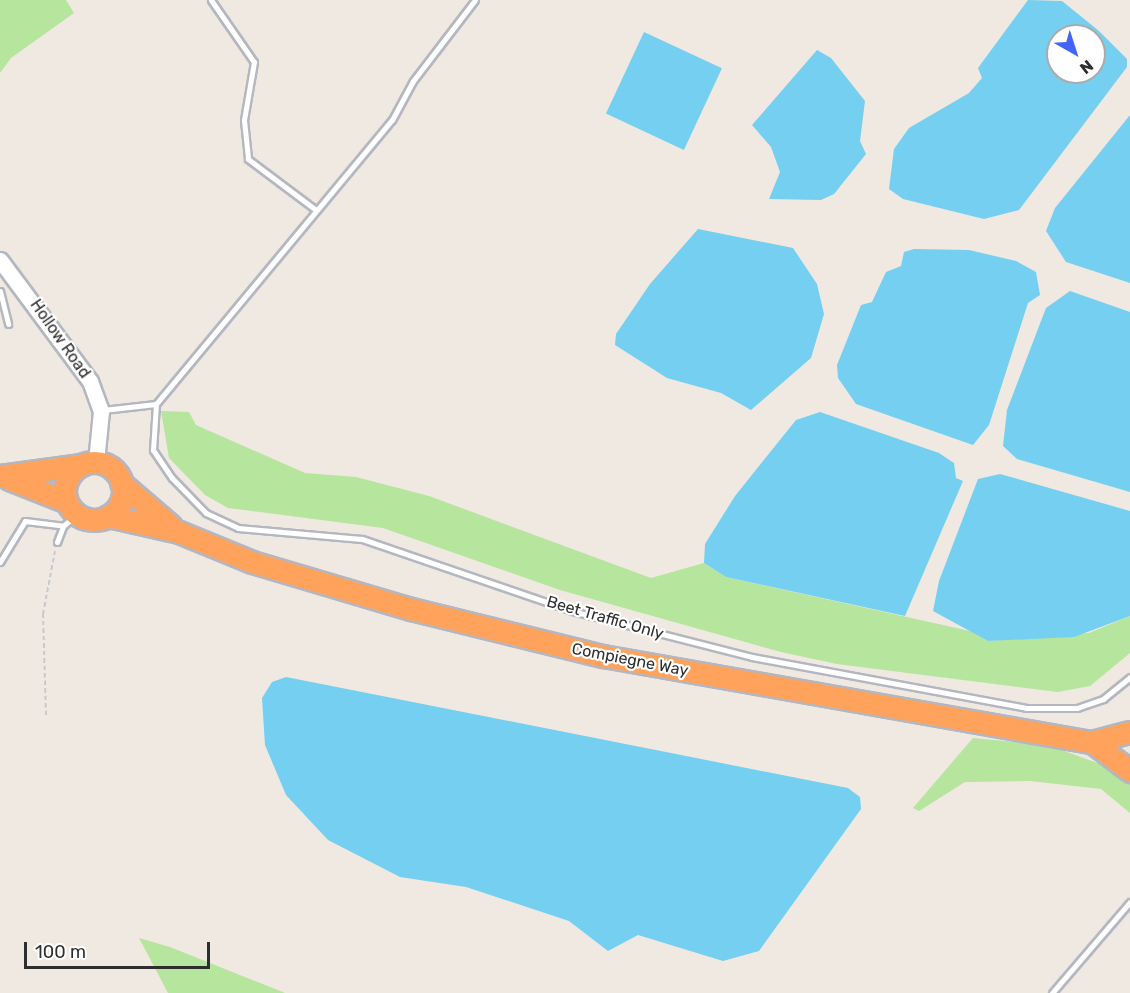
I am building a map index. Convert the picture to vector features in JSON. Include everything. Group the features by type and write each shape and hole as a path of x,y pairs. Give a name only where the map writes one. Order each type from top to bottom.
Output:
{"highway":[{"path":"89,464 112,469 122,483 120,502 108,516 92,520 69,514 45,489 0,476 89,464"},
{"path":"69,514 68,477 89,464"},
{"name":"Compiegne Way","path":"122,483 179,532"},
{"name":"Compiegne Way","path":"108,516 179,532 252,562 411,609 603,656 1092,742 1130,732"},
{"name":"Compiegne Way","path":"1092,742 1130,771"}],"street":[{"name":"Hollow Road","path":"0,260 90,381 101,411 89,464"}],"lane":[{"path":"212,0 255,62 244,120 248,159 316,210"},
{"path":"101,411 156,404 392,120 413,81 475,0"},
{"path":"0,291 8,324"},
{"name":"Beet Traffic Only","path":"156,404 153,450 166,469 206,513 238,528 362,538 572,611 707,646 1026,708 1077,708 1103,699 1130,677"},
{"path":"57,542 69,514"},
{"path":"1,559 25,521 69,514"},
{"path":"1052,993 1130,902"}],"path":[{"path":"46,715 43,614 57,542"}],"green space":[{"path":"0,0 66,0 74,13 11,58 0,73"},
{"path":"161,411 189,412 196,425 305,473 356,477 429,496 651,578 704,563 726,577 970,631 988,641 1089,633 1130,616 1130,653 1090,686 1058,692 837,664 781,652 560,590 383,528 228,508 205,495 169,458"},
{"path":"973,738 1048,745 1100,764 1130,784 1130,813 1101,789 1030,781 965,782 919,811 913,808"},
{"path":"139,938 170,947 285,993 168,993"}],"water":[{"path":"1028,0 1062,1 1090,24 1046,24 1046,84 1106,84 1106,38 1127,59 1127,67 1019,210 984,219 903,199 889,189 894,149 909,128 969,93 982,78 978,68"},
{"path":"644,32 722,68 684,150 606,114"},
{"path":"817,50 831,58 865,101 860,141 866,154 834,194 821,200 769,199 780,172 771,147 752,125"},
{"path":"1130,115 1130,283 1066,262 1046,231 1055,208"},
{"path":"698,229 793,248 817,284 824,314 811,358 751,410 721,393 667,378 615,345 616,334 650,284"},
{"path":"914,249 969,250 1016,261 1036,272 1040,295 1028,303 989,425 973,445 856,404 838,378 837,365 861,305 872,302 886,272 901,266 904,252"},
{"path":"1070,291 1130,312 1130,492 1017,459 1003,446 1007,410 1046,308"},
{"path":"820,412 939,453 954,463 956,478 963,481 905,616 726,577 704,563 705,544 735,496 796,420"},
{"path":"1000,474 1130,511 1130,616 1074,637 988,641 933,611 939,581 978,479"},
{"path":"286,677 848,788 860,797 861,809 759,951 723,961 638,935 608,951 569,921 466,887 400,877 328,840 286,795 265,745 262,698 272,682"}]}
